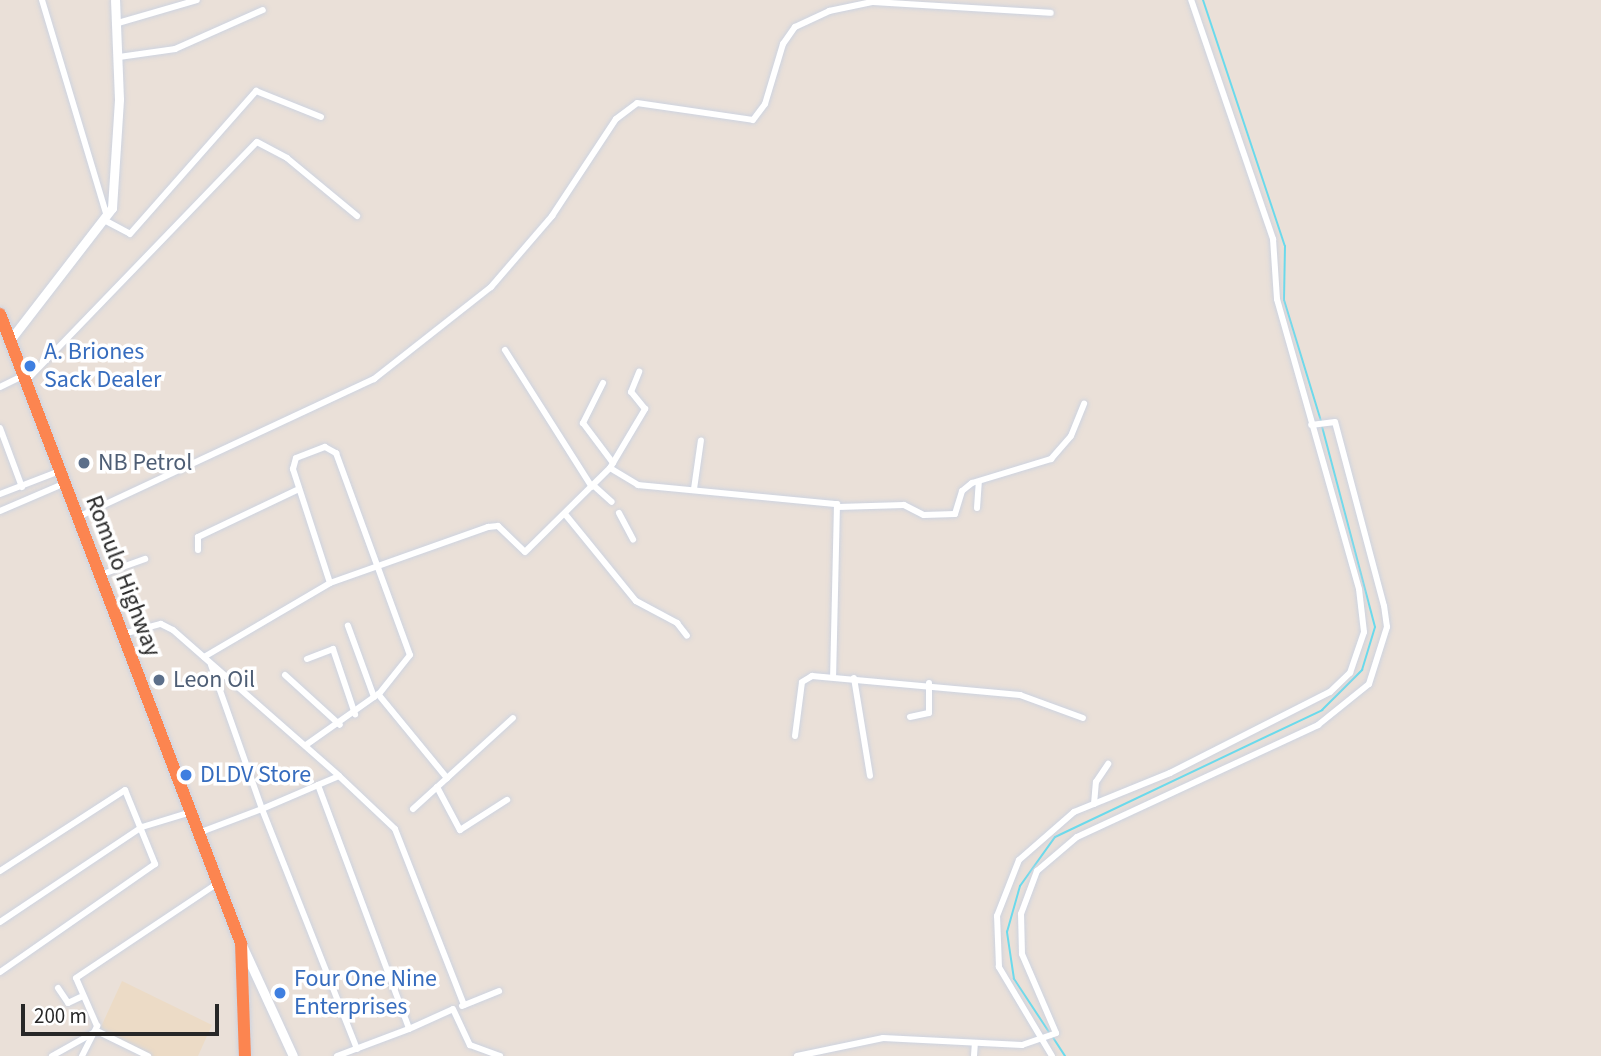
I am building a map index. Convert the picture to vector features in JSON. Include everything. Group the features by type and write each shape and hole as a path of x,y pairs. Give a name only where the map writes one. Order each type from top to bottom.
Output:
{"highway":[{"name":"Romulo Highway","path":"0,315 201,832 241,943 245,1056"}],"street":[{"path":"42,0 106,219 130,234 256,91 321,117"},
{"path":"10,340 106,219 115,197 119,57 115,0"},
{"path":"118,23 197,0"},
{"path":"1052,1056 999,967 997,916 1010,876 1031,844 1059,820 1298,713 1350,673 1364,632 1364,610 1278,299 1273,239 1191,0"},
{"path":"78,517 374,379 491,287 552,216 616,119 637,103 753,120 765,104 783,44 795,27 829,11 872,2 1051,13"},
{"path":"119,57 175,49 263,10"},
{"path":"0,387 25,378 257,142 287,158 357,216"},
{"path":"505,349 592,486 612,502"},
{"path":"204,657 330,583 495,525 525,552 612,466 645,409 631,392 639,372"},
{"path":"603,383 583,423 612,466 638,485 694,489 838,507 904,505 924,515 951,516 962,491 979,482 1051,459 1071,436 1084,404"},
{"path":"797,1056 883,1038 975,1042 1043,1040 1056,1033 1022,954 1021,914 1037,871 1077,836 1318,725 1374,677 1387,618 1330,420 1314,424"},
{"path":"0,428 22,486"},
{"path":"694,489 701,440"},
{"path":"306,745 355,714 376,695 410,655 333,449 296,458 298,490 330,583"},
{"path":"0,495 22,486 62,477"},
{"path":"0,511 62,477"},
{"path":"976,508 979,482"},
{"path":"198,550 198,537 298,490"},
{"path":"833,676 838,507"},
{"path":"565,513 636,601 677,623 687,636"},
{"path":"619,513 633,539"},
{"path":"100,575 145,559"},
{"path":"123,634 161,624 204,657 306,745 395,829 464,1005"},
{"path":"348,626 376,695 447,778"},
{"path":"307,660 332,649 355,714"},
{"path":"211,663 262,809 357,1049"},
{"path":"285,675 340,725"},
{"path":"794,736 802,681 833,676 929,683 1020,695 1083,718"},
{"path":"854,678 870,776"},
{"path":"910,717 929,713 929,683"},
{"path":"413,809 513,718"},
{"path":"1094,804 1096,782 1108,764"},
{"path":"201,832 339,776"},
{"path":"318,785 409,1028"},
{"path":"437,787 460,830 507,800"},
{"path":"0,871 120,791 127,791 142,827 153,869 0,972"},
{"path":"0,922 142,827 192,812"},
{"path":"148,1056 97,1031 80,998 76,978 218,883"},
{"path":"241,943 293,1056"},
{"path":"58,988 68,1003 80,998"},
{"path":"337,1056 499,991"},
{"path":"453,1009 470,1045 500,1056"},
{"path":"52,1056 97,1031"},
{"path":"82,1056 97,1031"},
{"path":"974,1056 975,1042"}],"shaded area":[{"path":"122,981 212,1025 198,1056 152,1056 100,1029"}],"waterway":[{"path":"1203,0 1285,246 1284,300 1321,421"},
{"path":"1049,1032 1014,979 1007,932 1020,886 1055,837 1322,710 1362,670 1375,627 1322,426"},
{"path":"1052,1036 1065,1056"}],"place":[{"name":"A. Briones Sack Dealer","path":"30,366"},
{"name":"NB Petrol","path":"84,463"},
{"name":"Leon Oil","path":"159,680"},
{"name":"DLDV Store","path":"186,775"},
{"name":"Four One Nine Enterprises","path":"280,993"}]}
